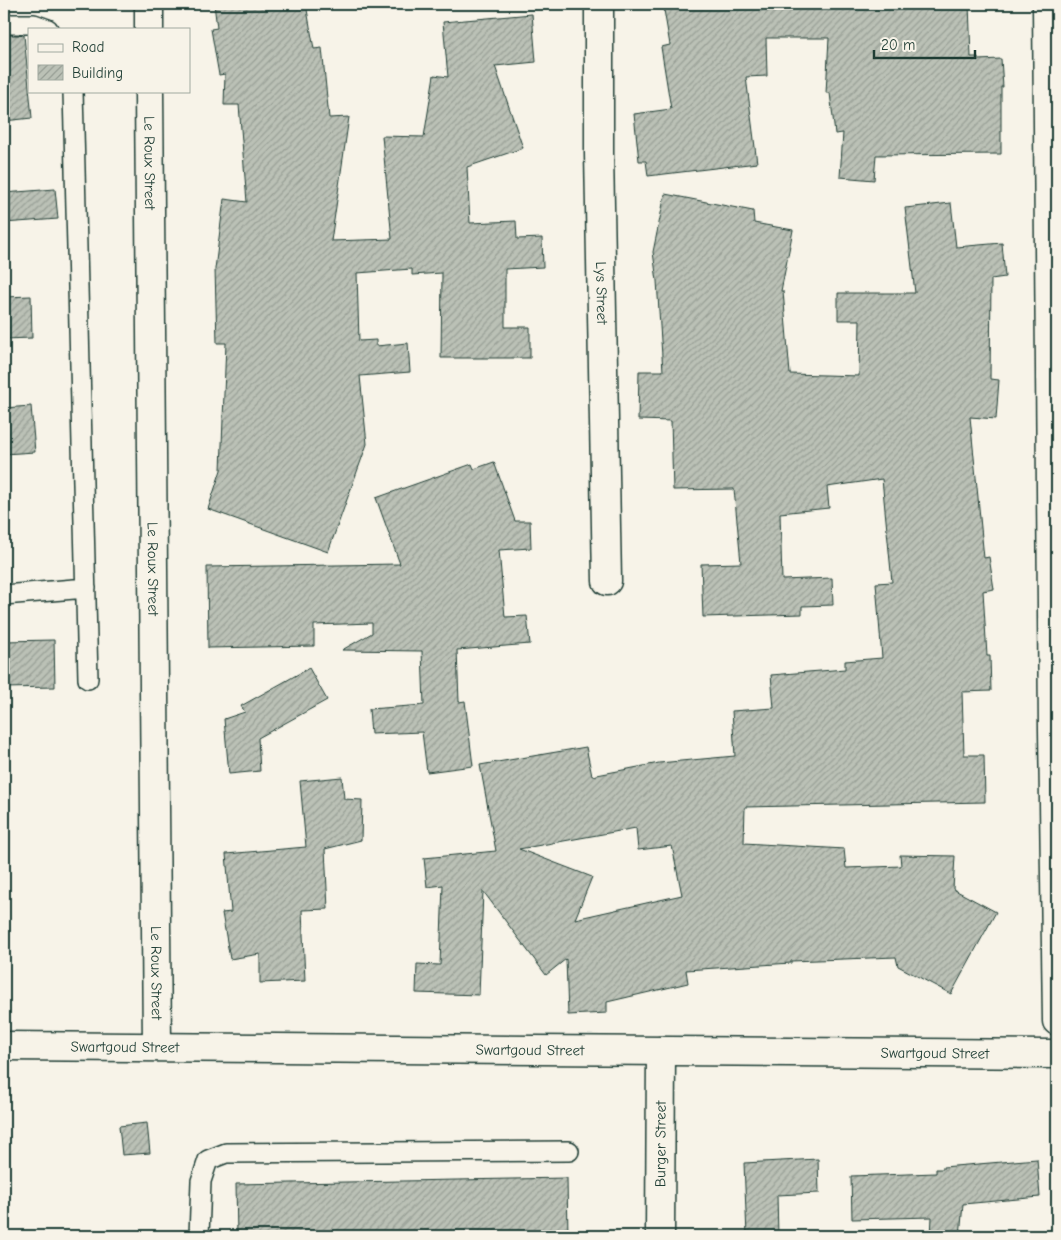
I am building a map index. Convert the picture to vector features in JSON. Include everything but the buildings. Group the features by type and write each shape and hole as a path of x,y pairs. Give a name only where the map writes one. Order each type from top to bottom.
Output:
{"street":[{"path":"149,4 149,28"},
{"name":"Lys Street","path":"599,4 599,163 607,581"},
{"path":"1047,4 1052,730 1057,1022"},
{"name":"Le Roux Street","path":"149,92 157,1046"},
{"name":"Swartgoud Street","path":"4,1046 1057,1054"},
{"name":"Burger Street","path":"660,1236 661,1051"}],"lane":[{"path":"4,24 34,24 45,28"},
{"path":"73,92 88,679"},
{"path":"4,595 86,588"},
{"path":"199,1236 201,1181 208,1160 226,1153 569,1151"}]}
